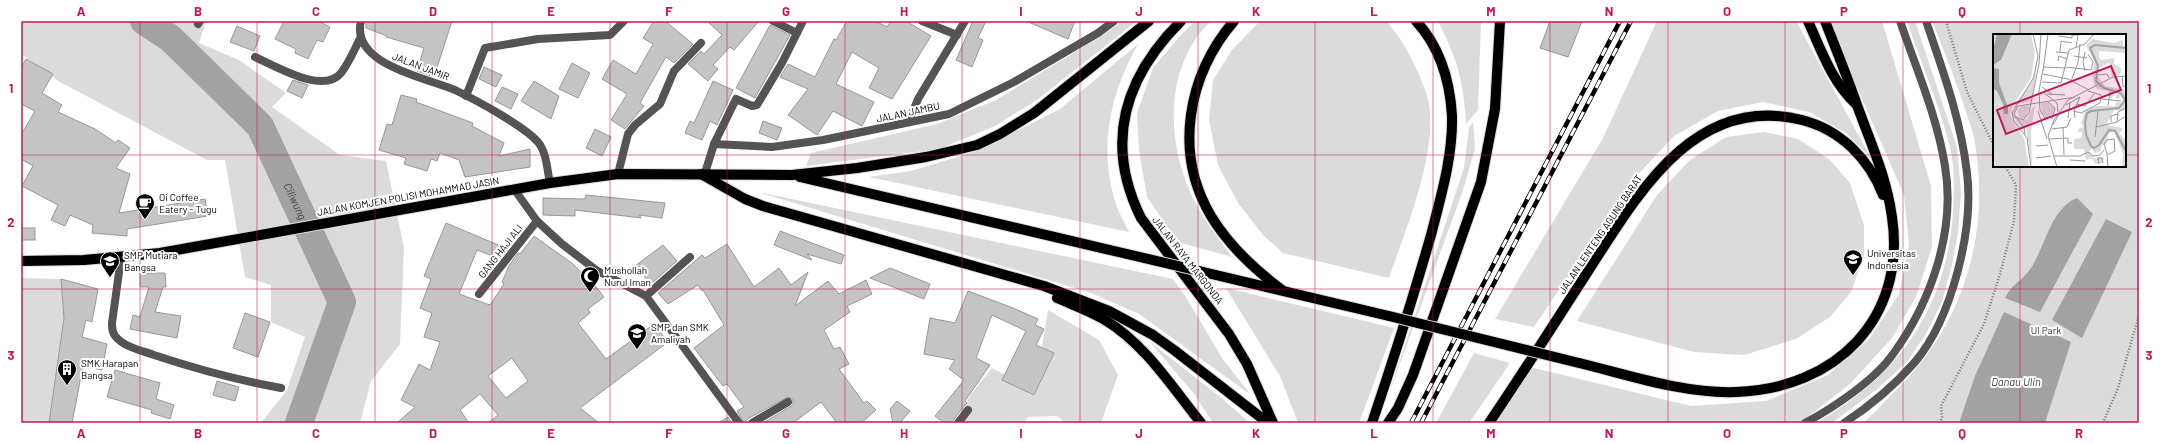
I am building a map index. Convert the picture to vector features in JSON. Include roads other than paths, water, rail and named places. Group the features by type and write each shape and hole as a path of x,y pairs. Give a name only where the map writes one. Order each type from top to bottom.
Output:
{"main road":[{"path":"618,174 702,173 792,175 912,160 977,145 1000,134 1034,113 1148,21"},
{"name":"JALAN RAYA MARGONDA","path":"1181,21 1154,50 1133,89 1123,131 1123,160 1127,180 1136,208 1148,230 1206,302 1247,364 1273,423"},
{"path":"1234,21 1210,54 1198,81 1190,113 1189,142 1191,158 1199,190 1218,227 1237,251 1282,290"},
{"path":"1372,423 1424,258 1443,188 1450,149 1452,117 1448,83 1433,45 1416,21"},
{"path":"1388,423 1398,408 1413,375 1481,182 1495,109 1500,21"},
{"path":"1808,21 1839,85 1857,105"},
{"path":"792,175 1282,290 1683,387 1735,392 1769,388 1816,372 1828,366 1862,338 1878,314 1892,273 1894,244 1892,217 1879,159 1824,21"},
{"name":"JALAN LENTENG AGUNG BARAT","path":"1489,423 1646,186 1680,150 1709,130 1740,117 1758,114 1789,117 1822,126 1848,143 1861,155 1879,184 1892,217"},
{"path":"702,173 745,199 763,206 1001,274 1079,299 1130,322 1153,335 1200,369 1268,423"},
{"name":"JALAN KOMJEN POLISI MOHAMMAD JASIN","path":"21,260 55,261 121,258 257,237 389,211 514,189 618,174"},
{"path":"1001,274 1082,308 1120,331 1140,348 1201,423"}],"street":[{"path":"255,57 308,80 324,82 341,74 361,37 359,28 361,21"},
{"path":"466,96 485,48 538,39 610,35 624,21"},
{"path":"774,21 797,33"},
{"path":"702,173 714,144 736,99 752,106 757,105 803,21"},
{"path":"922,21 957,35"},
{"path":"909,122 918,99 965,21"},
{"name":"JALAN JAMBU","path":"714,144 772,147 823,140 949,114 981,100 1098,33 1114,21"},
{"path":"1805,423 1827,411 1856,389 1893,355 1927,292 1941,250 1946,222 1945,166 1930,109 1900,21"},
{"path":"1844,423 1865,409 1916,361 1945,312 1962,249 1968,197 1962,141 1954,102 1926,21"},
{"name":"JALAN JAMIR","path":"361,37 372,54 380,62 466,96 515,125 538,142 544,152 550,183"},
{"path":"618,174 628,134 635,125 660,104 674,71 701,42"},
{"path":"514,189 537,221 562,244 596,270 646,296 739,423"},
{"name":"GANG HAJI ALI","path":"479,294 537,221"},
{"path":"646,296 690,257"},
{"path":"121,258 112,323 112,331 116,338 136,349 183,365 221,376 281,388"},
{"path":"752,423 788,402"},
{"path":"958,423 968,410"}],"water":[{"path":"2077,198 2093,214 2040,312 2005,298 2010,290 2025,276 2034,263 2048,231 2060,211 2068,203"},
{"path":"2106,219 2132,232 2082,338 2052,320"},
{"name":"Danau Ulin","path":"2004,312 2071,342 2045,423 1959,423 1975,376"}],"waterway":[{"name":"Ciliwung","path":"144,21 170,38 260,126 342,302 299,423"}],"railway":[{"path":"1411,423 1620,21"},
{"path":"1421,423 1631,21"}],"place":[{"name":"Oi Coffee Eatery - Tugu","path":"145,220"},
{"name":"Universitas Indonesia","path":"1853,276"},
{"name":"SMP Mutiara Bangsa","path":"110,278"},
{"name":"Mushollah Nurul Iman","path":"590,293"},
{"name":"SMP dan SMK Amaliyah","path":"637,350"},
{"name":"SMK Harapan Bangsa","path":"67,386"}],"park label":[{"name":"UI Park","path":"2046,330"}]}
